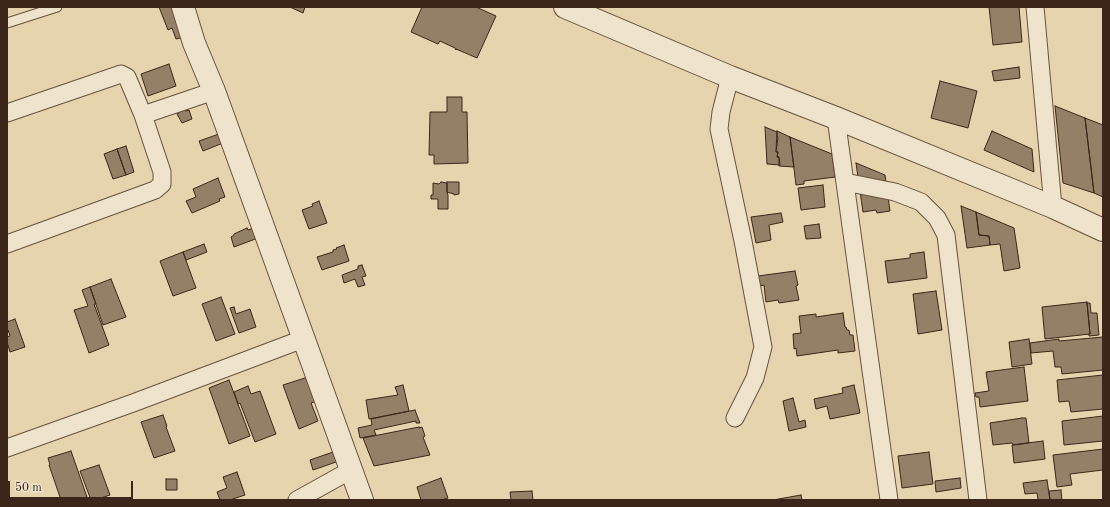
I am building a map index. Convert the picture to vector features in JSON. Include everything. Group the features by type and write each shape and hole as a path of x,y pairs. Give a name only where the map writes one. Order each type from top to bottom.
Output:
{"street":[{"path":"183,7 194,43 214,91 362,500"},
{"path":"565,7 730,77 836,118 1053,207 1103,230"},
{"path":"1035,7 1053,207"},
{"path":"7,113 121,74 127,77 144,115 162,172 162,184 155,190 7,244"},
{"path":"730,77 721,112 719,129 743,241 763,347 756,378 735,418"},
{"path":"144,115 214,91"},
{"path":"836,118 889,500"},
{"path":"845,182 896,192 921,202 937,218 946,235 978,500"},
{"path":"7,448 133,403 303,339"},
{"path":"298,500 351,470"}],"lane":[{"path":"7,23 57,7"}],"building":[{"path":"159,7 173,7 184,37 176,39 172,28 168,30"},
{"path":"290,7 305,7 303,13"},
{"path":"422,7 476,7 496,16 477,58 456,50 455,48 440,41 438,44 411,32"},
{"path":"989,7 1019,7 1022,42 993,45"},
{"path":"169,64 176,86 148,96 141,74"},
{"path":"1019,67 1020,78 994,81 992,71"},
{"path":"940,81 977,91 968,128 931,118"},
{"path":"447,97 462,97 462,112 467,112 468,163 434,164 434,155 429,155 430,112 447,112"},
{"path":"182,100 186,111 189,110 192,119 182,123 177,114 179,113 176,102"},
{"path":"1055,106 1085,118 1094,193 1063,183"},
{"path":"1085,118 1103,125 1103,197 1094,193"},
{"path":"765,127 777,132 778,137 776,152 778,152 777,157 779,157 780,165 767,164"},
{"path":"777,131 790,137 794,167 779,166 779,157 777,157 778,152 776,152"},
{"path":"992,131 1032,149 1034,172 984,150"},
{"path":"219,134 223,143 203,151 199,141"},
{"path":"790,137 832,154 835,177 804,181 804,184 796,185"},
{"path":"126,146 134,172 126,175 117,149"},
{"path":"117,149 126,175 113,179 104,154"},
{"path":"856,163 885,175 890,211 877,213 876,210 863,212"},
{"path":"218,178 225,197 219,199 220,201 192,213 186,201 196,197 193,189"},
{"path":"441,182 447,183 448,209 438,209 438,199 431,199 431,195 433,195 433,183 439,184"},
{"path":"447,182 459,182 459,194 454,195 447,192"},
{"path":"823,185 825,207 801,210 798,188"},
{"path":"319,201 327,223 309,229 302,210 313,206 312,204"},
{"path":"961,206 976,212 979,235 989,236 990,245 967,248"},
{"path":"976,212 1014,228 1020,268 1004,271 1000,244 990,245 989,236 979,235"},
{"path":"781,213 783,222 769,225 771,240 756,243 751,217"},
{"path":"819,224 821,238 806,239 804,226"},
{"path":"247,228 248,230 254,228 258,238 234,247 231,237"},
{"path":"204,244 207,252 186,260 183,252"},
{"path":"344,245 349,261 322,270 317,257 333,252 333,250 337,249 336,248"},
{"path":"183,252 196,288 173,296 160,261"},
{"path":"924,252 927,278 888,283 885,261 910,258 910,254"},
{"path":"362,265 366,276 362,277 365,285 358,287 355,279 344,283 342,275 358,269 358,266"},
{"path":"795,271 799,300 779,303 778,300 766,302 764,285 760,286 758,276"},
{"path":"111,279 126,317 103,325 90,287"},
{"path":"90,287 96,304 94,304 109,345 89,353 74,310 88,306 82,290"},
{"path":"936,291 942,330 918,334 913,294"},
{"path":"221,297 235,334 216,341 202,304"},
{"path":"1087,302 1090,334 1045,339 1042,307"},
{"path":"1087,303 1090,303 1091,313 1097,313 1099,335 1089,336"},
{"path":"234,307 236,314 250,309 256,327 239,333 230,308"},
{"path":"843,313 845,327 849,330 850,335 853,335 855,351 838,353 838,350 797,356 796,348 794,349 793,334 801,333 799,316 816,314 816,317"},
{"path":"15,319 25,347 10,352 7,342 7,337 10,336 8,330 7,331 7,322"},
{"path":"1103,337 1103,370 1062,374 1061,367 1055,367 1053,351 1031,353 1030,343 1059,339 1059,341"},
{"path":"1029,339 1032,364 1012,367 1009,342"},
{"path":"1024,367 1028,401 980,407 979,397 976,397 975,393 989,391 986,372"},
{"path":"1103,375 1103,409 1071,412 1069,401 1059,402 1057,380"},
{"path":"308,377 317,401 311,403 318,421 299,429 283,385"},
{"path":"229,380 250,436 229,444 209,388"},
{"path":"403,385 409,411 369,419 366,400 398,395 395,387"},
{"path":"854,385 860,413 830,419 827,406 816,409 814,399 843,393 842,388"},
{"path":"248,386 251,394 260,391 276,434 255,442 240,403 238,404 234,392"},
{"path":"793,398 799,422 805,420 806,427 789,431 783,401"},
{"path":"415,410 420,423 416,423 416,421 374,430 376,435 360,438 358,428 372,425 371,419"},
{"path":"163,415 175,451 154,458 141,422"},
{"path":"1103,416 1103,441 1064,445 1062,421"},
{"path":"1026,418 1029,443 993,445 990,423"},
{"path":"422,427 425,436 423,437 430,455 374,466 363,438"},
{"path":"1043,441 1045,459 1014,463 1012,445"},
{"path":"1103,449 1103,470 1070,474 1072,485 1057,487 1053,455"},
{"path":"71,451 87,497 79,500 67,500 66,498 61,500 48,458"},
{"path":"336,451 339,461 313,470 310,460"},
{"path":"929,452 933,484 902,488 898,456"},
{"path":"99,465 110,495 91,500 80,471"},
{"path":"237,472 245,495 230,500 220,500 217,492 227,488 223,477"},
{"path":"441,478 448,498 441,500 421,500 417,487"},
{"path":"960,478 961,488 936,492 935,481"},
{"path":"166,479 177,479 177,490 166,490"},
{"path":"1047,480 1050,500 1038,500 1037,493 1025,494 1023,483"},
{"path":"1061,490 1062,500 1050,500 1049,491"},
{"path":"532,491 533,500 511,500 510,492"},
{"path":"801,495 802,500 773,500"}]}
